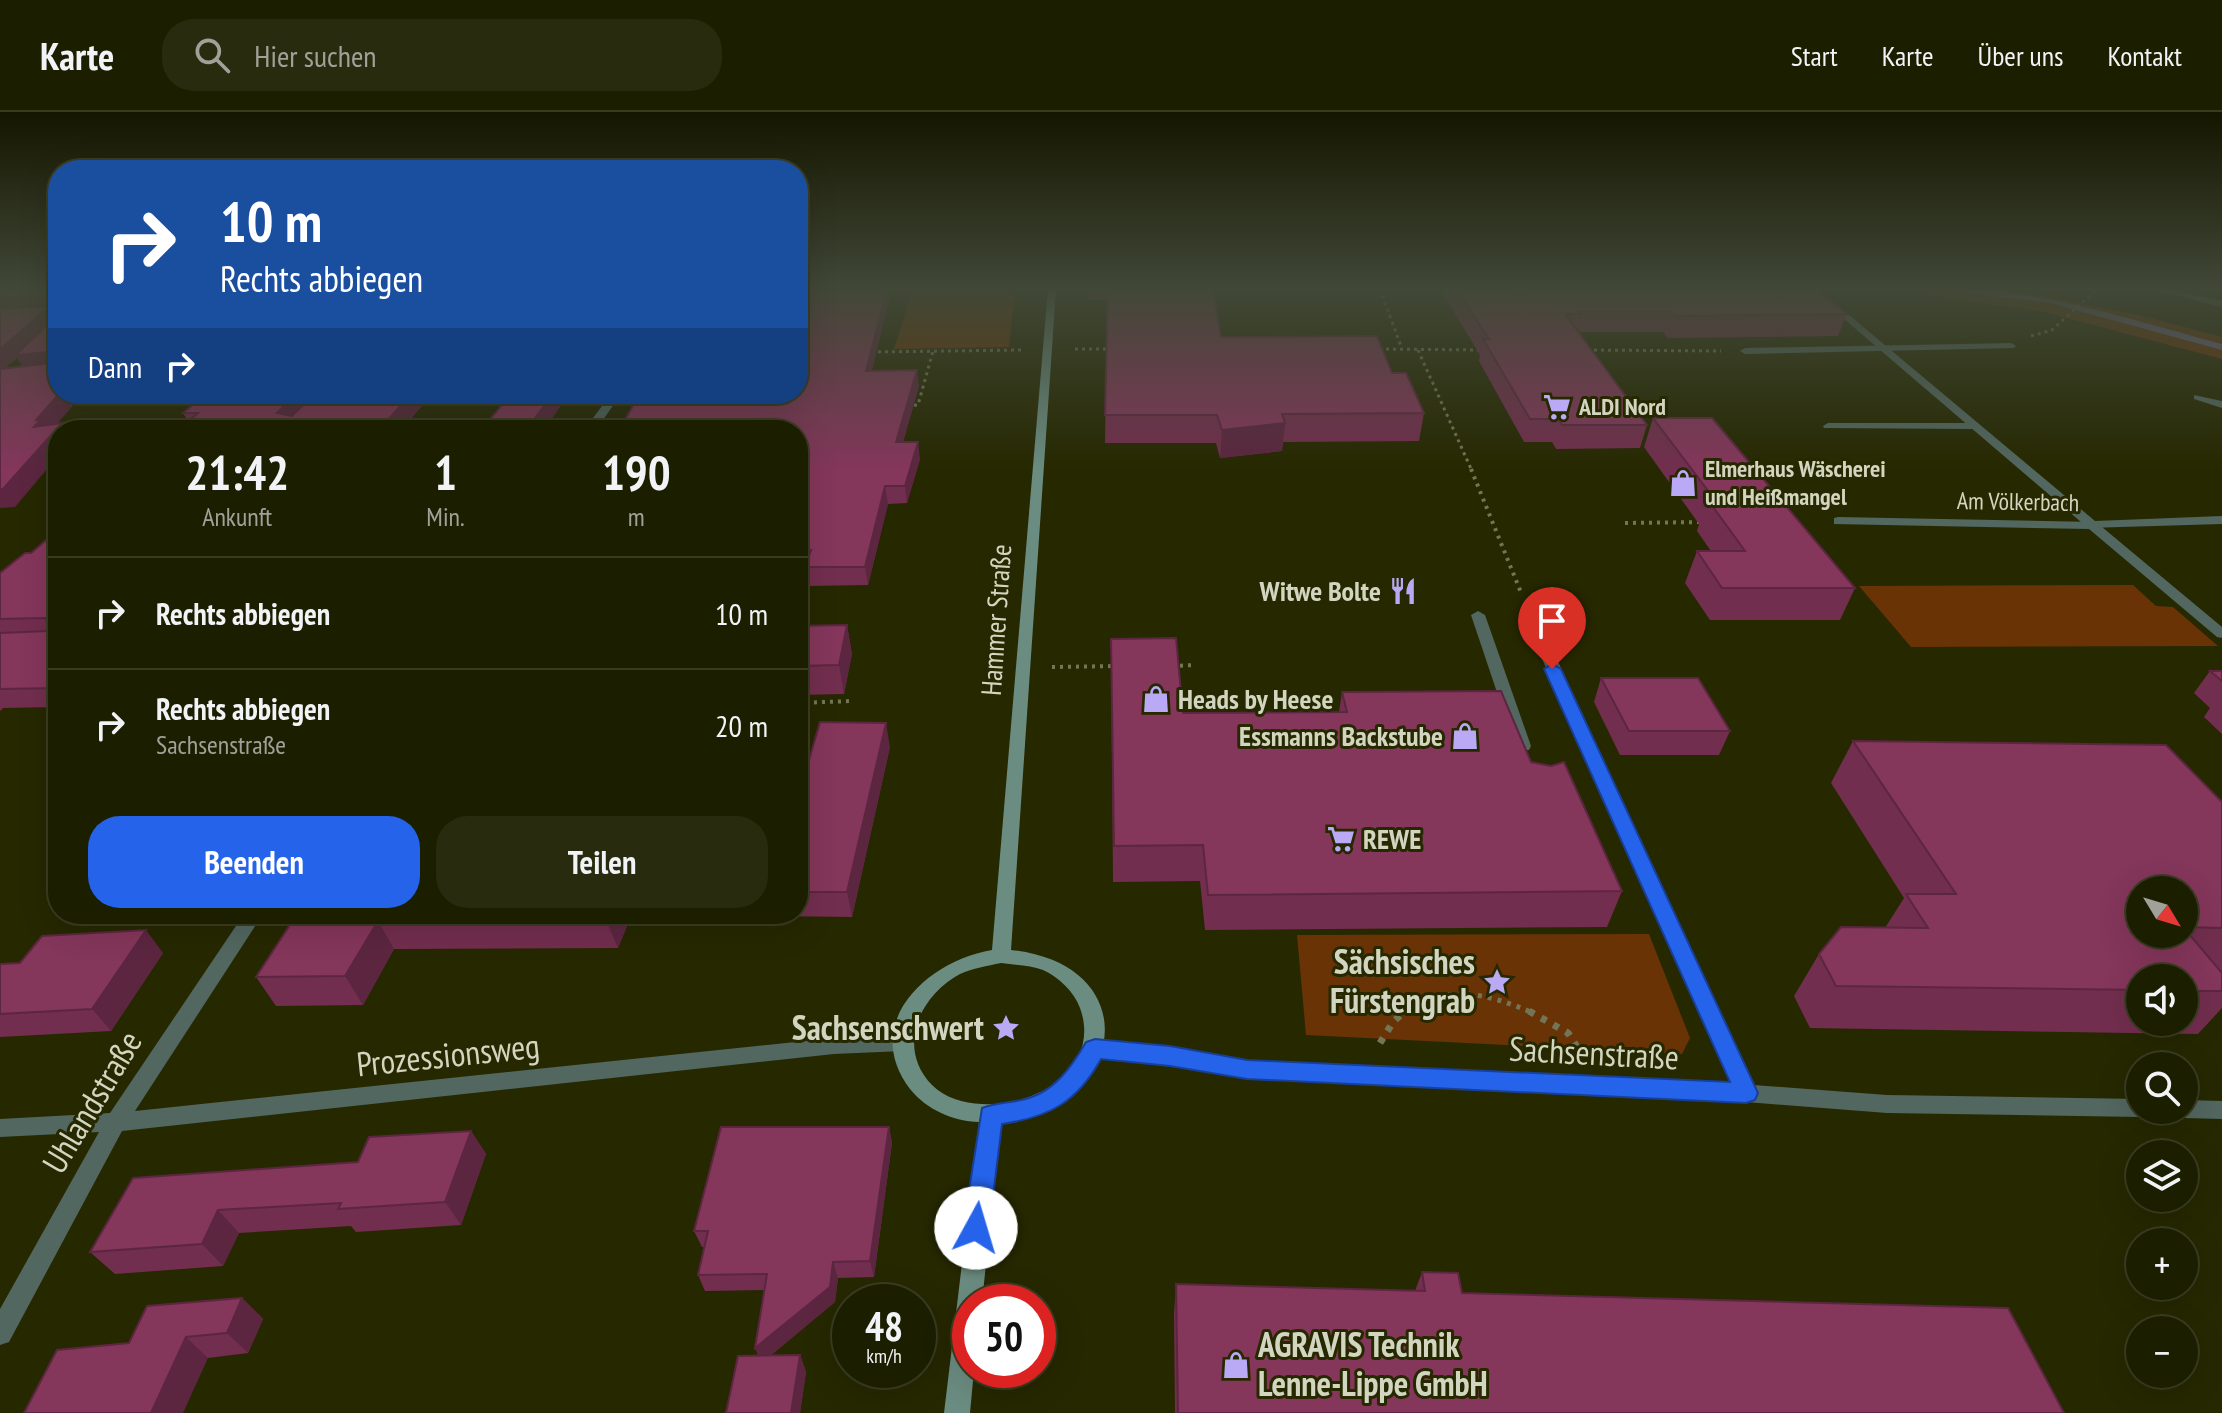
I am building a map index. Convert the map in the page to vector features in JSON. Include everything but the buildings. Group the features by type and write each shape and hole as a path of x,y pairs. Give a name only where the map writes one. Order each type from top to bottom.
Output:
{"main road":[{"name":"Hammer Straße","path":"1001,956 1045,350"},
{"path":"1001,956 1029,958 1056,968 1076,983 1090,1004 1096,1028 1095,1049 1079,1077 1056,1096 1028,1110 991,1115 960,1110 931,1096 911,1074 903,1043 906,1020 919,995 942,975 970,962 1001,956"},
{"path":"957,1413 991,1115"}],"street":[{"name":"Am Völkerbach","path":"1881,350 2092,525"},
{"path":"1745,351 1890,350"},
{"path":"2198,397 2222,405"},
{"path":"1828,426 1974,426"},
{"path":"2092,525 2222,520"},
{"name":"Am Völkerbach","path":"1838,521 2092,525"},
{"path":"2092,525 2222,634"},
{"path":"1478,615 1529,763"},
{"path":"1530,616 1746,1093"},
{"name":"Uhlandstraße","path":"0,1333 116,1122 247,924"},
{"name":"Prozessionsweg","path":"0,1128 116,1122 834,1046 903,1043"},
{"name":"Sachsenstraße","path":"1095,1049 1170,1056 1247,1069 1746,1093 1887,1104 2126,1108"},
{"path":"2198,1109 2222,1110"}],"path":[{"path":"858,352 1068,350"},
{"path":"1413,350 1480,350"},
{"path":"1418,350 1459,438 1530,616"},
{"path":"1574,350 1745,351"},
{"path":"905,406 918,405 933,351"},
{"path":"1625,523 1716,522"},
{"path":"1165,666 1196,665"},
{"path":"1023,667 1134,666"},
{"path":"808,703 852,701"},
{"path":"1369,1075 1385,1030 1406,1007 1460,992 1520,1006 1570,1034 1599,1086"}],"shaded area":[{"path":"2187,350 2222,350 2222,359"},
{"path":"2133,585 2156,606 2173,607 2218,646 1911,647 1859,586"},
{"path":"1649,934 1690,1038 1682,1054 1306,1035 1297,935"}],"place":[{"name":"ALDI Nord","path":"1557,407"},
{"name":"Elmerhaus Wäscherei und Heißmangel","path":"1683,483"},
{"name":"Witwe Bolte","path":"1403,591"},
{"name":"Heads by Heese","path":"1156,699"},
{"name":"Essmanns Backstube","path":"1465,736"},
{"name":"REWE","path":"1341,839"},
{"name":"Sächsisches Fürstengrab","path":"1497,982"},
{"name":"Sachsenschwert","path":"1006,1028"},
{"name":"AGRAVIS Technik Lenne-Lippe GmbH","path":"1236,1365"}],"route":[{"path":"976,1228 991,1115 1028,1110 1056,1096 1079,1077 1095,1049 1170,1056 1247,1069 1746,1093 1552,669"}]}
